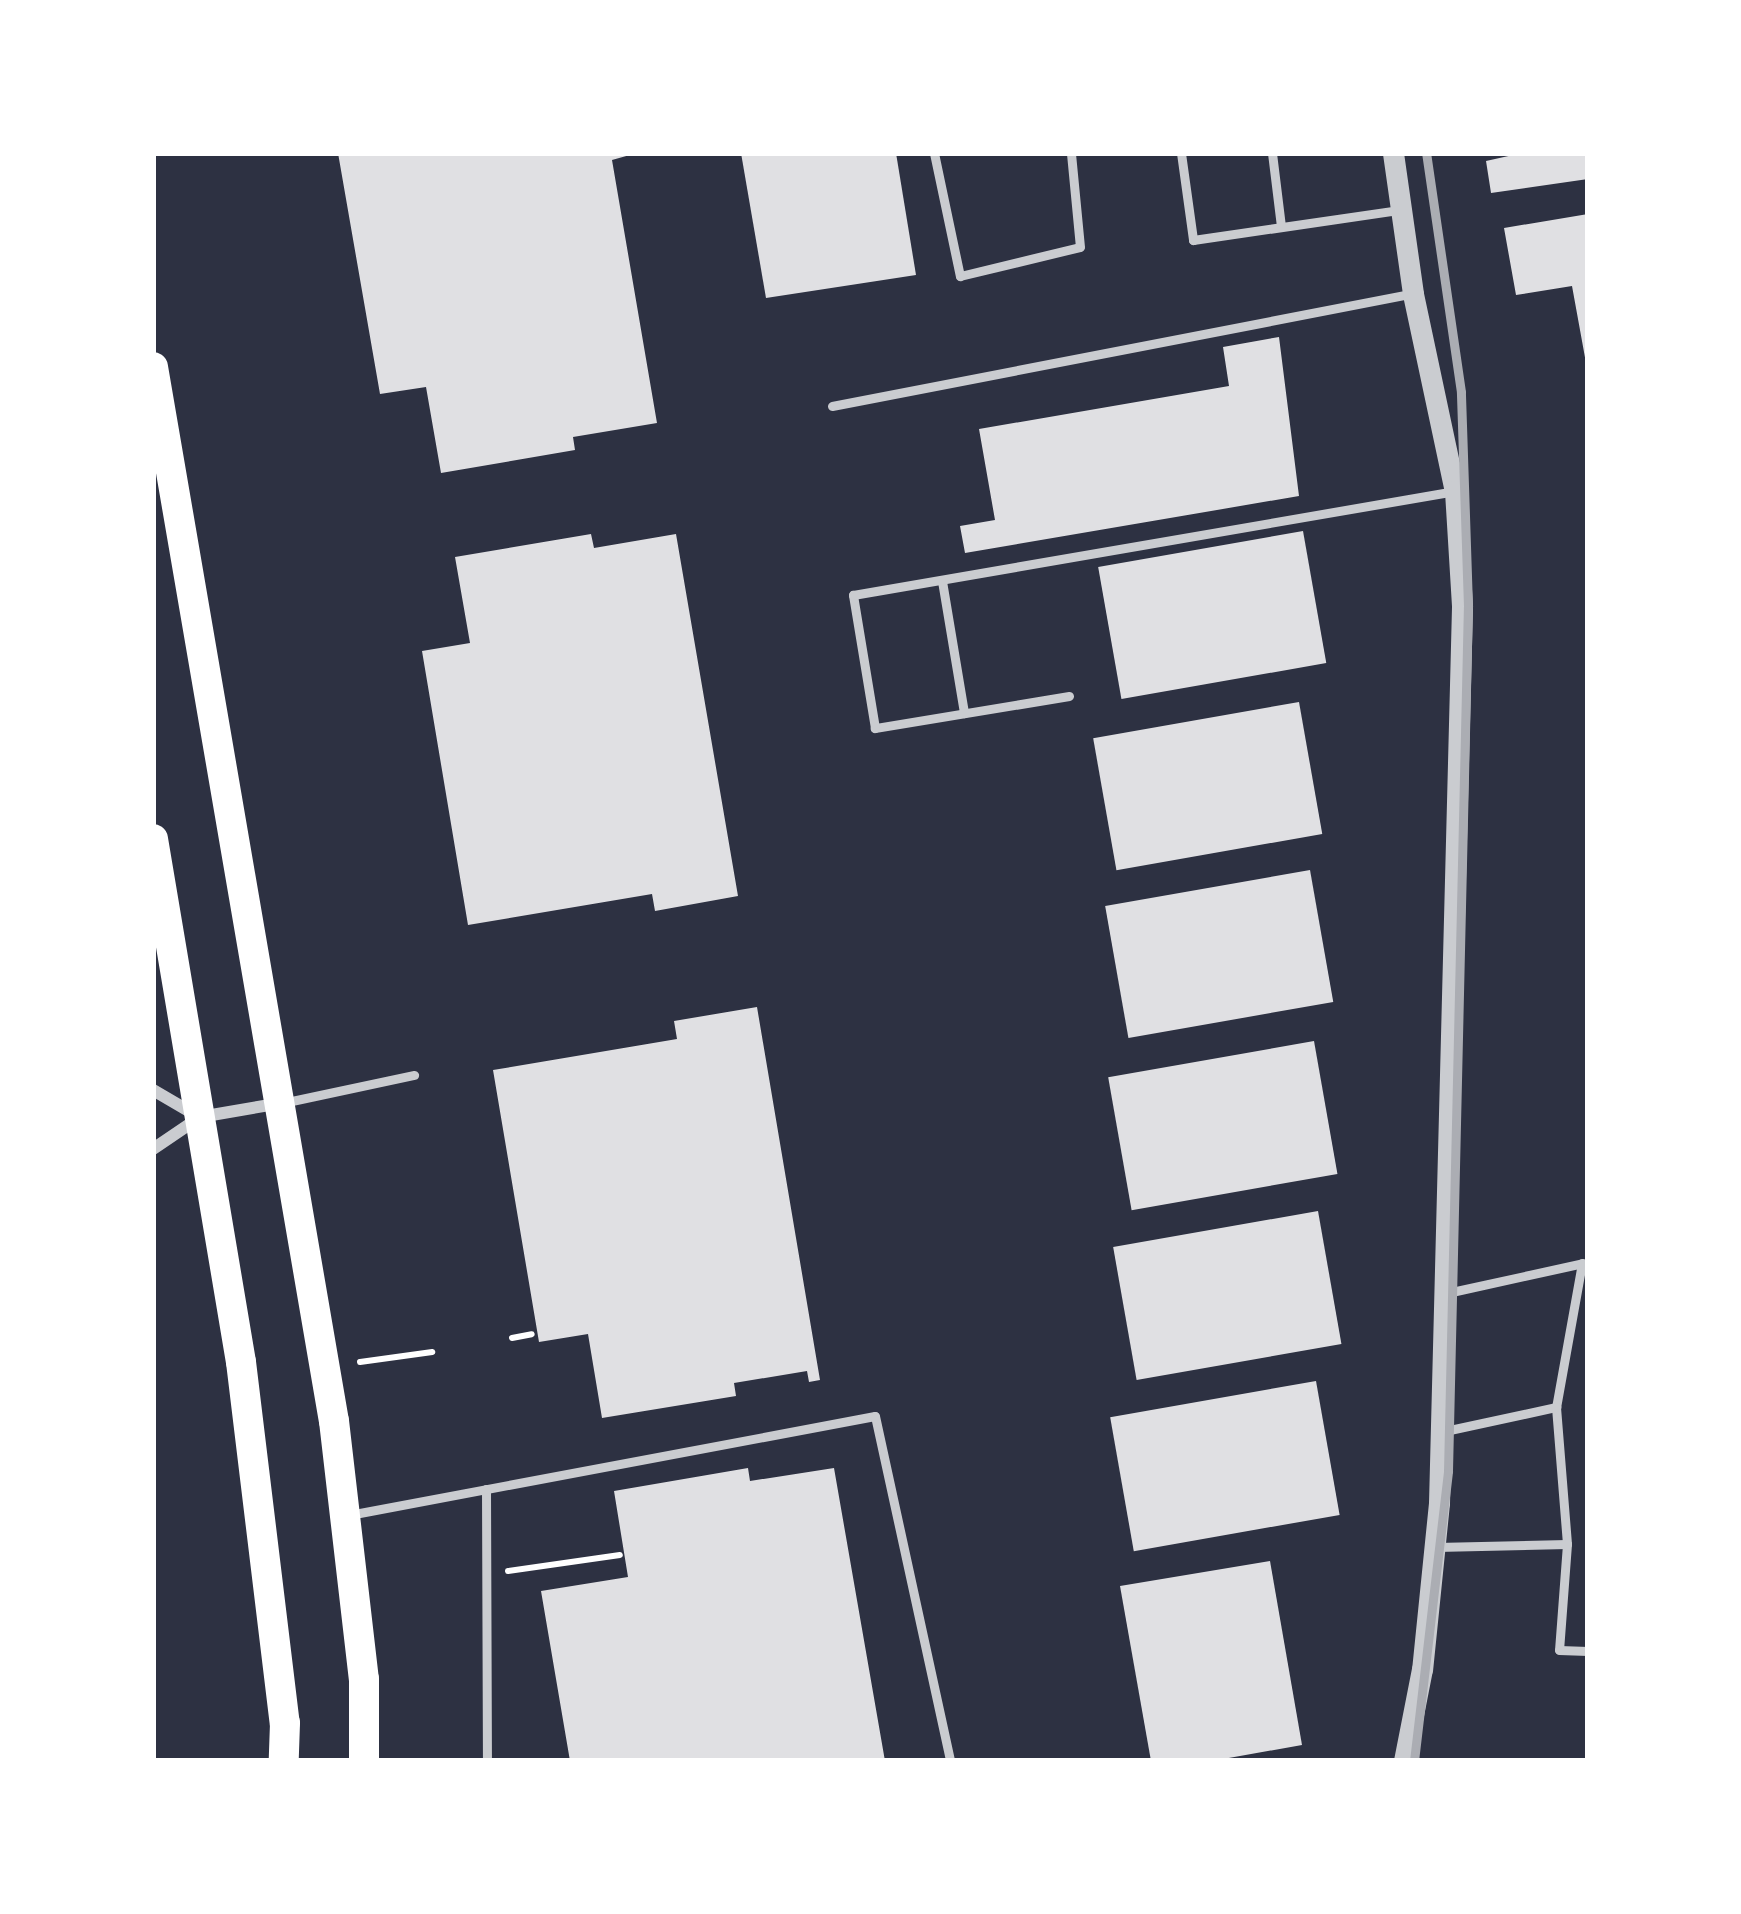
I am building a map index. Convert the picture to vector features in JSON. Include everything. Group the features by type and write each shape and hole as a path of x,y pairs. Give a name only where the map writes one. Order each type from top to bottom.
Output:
{"main road":[{"path":"153,367 282,1103 346,1515 364,1679 364,1761"},
{"path":"153,839 241,1362 285,1723 284,1761"}],"street":[{"path":"1393,153 1413,294 1455,491 1462,607 1436,1547 1404,1761"},
{"path":"153,1090 200,1117"},
{"path":"153,1148 163,1147 200,1117 282,1103"}],"lane":[{"path":"934,153 960,276 1080,247 1072,153"},
{"path":"1181,153 1193,240 1401,209"},
{"path":"1272,153 1281,226"},
{"path":"832,406 1413,294"},
{"path":"1069,696 875,728 853,595 1455,491"},
{"path":"942,581 964,713"},
{"path":"282,1103 414,1075"},
{"path":"1440,1295 1585,1263 1556,1407 1567,1544 1559,1650 1588,1651"},
{"path":"1439,1431 1556,1407"},
{"path":"346,1515 875,1416 950,1761"},
{"path":"486,1489 487,1761"},
{"path":"1436,1547 1567,1544"}],"path":[{"path":"512,1338 532,1334"},
{"path":"360,1362 432,1352"},
{"path":"486,1574 620,1555"}],"building":[{"path":"338,153 637,153 612,160 657,423 573,437 575,450 441,473 426,387 380,394"},
{"path":"741,153 896,153 916,275 766,298"},
{"path":"1522,153 1588,153 1588,179 1491,193 1486,161"},
{"path":"1588,214 1586,363 1572,286 1516,295 1504,228"},
{"path":"1279,337 1299,496 965,553 960,526 995,520 979,429 1229,386 1223,347"},
{"path":"1303,531 1326,663 1121,699 1098,567"},
{"path":"591,534 594,548 676,534 738,896 655,911 652,894 468,925 422,651 470,643 455,557"},
{"path":"1299,702 1322,834 1116,870 1093,738"},
{"path":"1310,870 1333,1002 1128,1038 1105,906"},
{"path":"757,1007 820,1380 809,1382 807,1371 734,1383 736,1396 602,1418 588,1334 539,1342 493,1070 677,1039 674,1021"},
{"path":"1314,1041 1337,1174 1132,1210 1108,1077"},
{"path":"1318,1211 1341,1344 1137,1380 1113,1247"},
{"path":"1316,1381 1340,1515 1134,1551 1110,1417"},
{"path":"748,1468 750,1481 834,1468 885,1761 570,1761 541,1591 628,1577 614,1491"},
{"path":"1270,1561 1302,1745 1212,1761 1151,1761 1120,1586"}],"railway":[{"path":"1414,1761 1448,1471 1468,606 1461,392 1426,153"}]}
